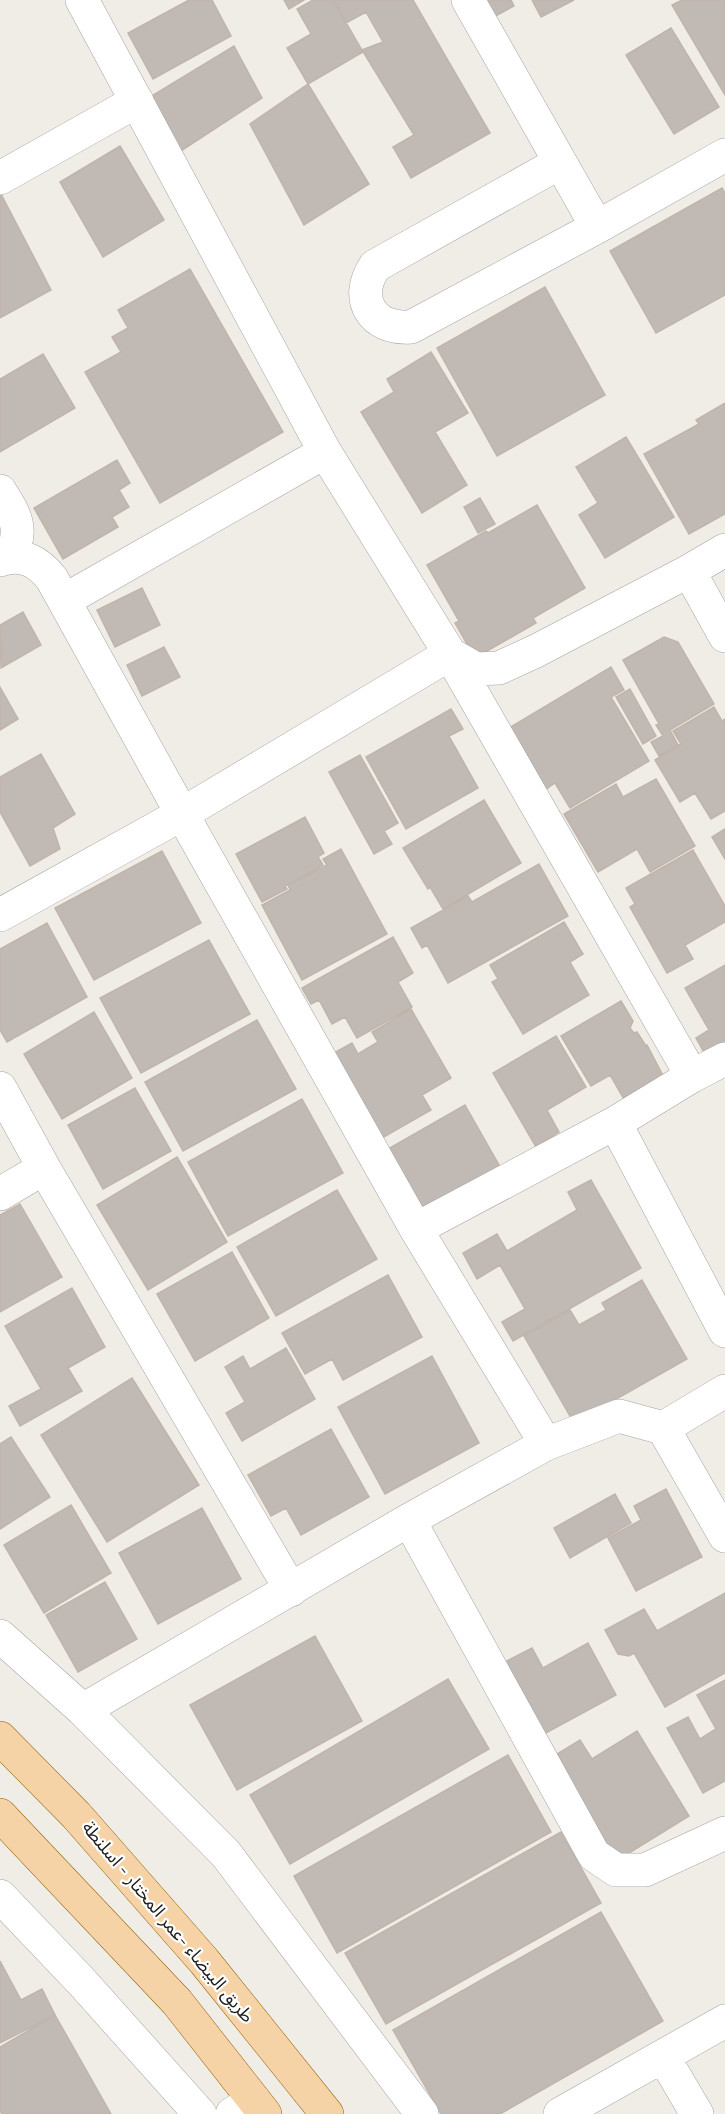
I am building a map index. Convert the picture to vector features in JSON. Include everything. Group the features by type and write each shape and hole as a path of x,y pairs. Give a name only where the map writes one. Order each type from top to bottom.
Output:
{"main road":[{"name":"طريق البيضاء -عمر المختار - اسلنطة","path":"0,1738 76,1815 197,1952 327,2114"},
{"path":"0,1815 177,2002 250,2109"}],"street":[{"path":"82,0 325,452 450,654 692,1076"},
{"path":"468,0 597,227"},
{"path":"0,178 137,101"},
{"path":"559,163 375,266 365,288 370,310 388,325 399,328 411,327 725,155"},
{"path":"65,600 325,452"},
{"path":"0,491 16,518 18,531 16,544 5,558"},
{"path":"450,654 476,669 499,668 689,572 725,550"},
{"path":"5,558 23,557 35,562 45,569 65,600 182,814 416,1229 546,1444"},
{"path":"689,572 725,636"},
{"path":"0,915 182,814 450,654"},
{"path":"416,1229 615,1123 692,1076 725,1059"},
{"path":"0,1088 44,1168 291,1590"},
{"path":"615,1123 725,1331"},
{"path":"0,1194 44,1168"},
{"path":"663,1428 725,1391"},
{"path":"83,1710 409,1520 546,1444 619,1416 663,1428 725,1536"},
{"path":"409,1520 594,1855 616,1870 645,1870 725,1833"},
{"path":"0,1636 83,1710 226,1854 422,2114"},
{"path":"0,1896 81,1981 200,2114"},
{"path":"560,2114 725,2021"},
{"path":"663,2056 697,2114"}],"building":[{"path":"189,0 212,0 231,36 153,79 128,33"},
{"path":"284,0 304,0 289,9"},
{"path":"313,0 333,0 363,52 308,84 287,48 311,34 297,9"},
{"path":"333,0 413,0 490,133 411,178 393,147 414,135 362,50 383,42 366,12 346,23"},
{"path":"487,0 511,0 514,6 490,19 481,4"},
{"path":"532,0 574,0 541,17"},
{"path":"682,0 725,0 725,95 672,5"},
{"path":"671,28 719,107 674,134 626,55"},
{"path":"234,46 262,98 181,151 150,97"},
{"path":"308,84 369,184 304,225 250,124"},
{"path":"120,146 164,220 103,257 60,182"},
{"path":"722,188 725,193 725,295 656,333 610,251"},
{"path":"0,195 51,290 0,318"},
{"path":"190,269 283,432 160,503 85,372 121,352 112,337 128,328 118,310"},
{"path":"545,287 605,395 497,456 437,348"},
{"path":"431,352 468,413 435,432 467,485 422,513 361,412 394,392 387,379"},
{"path":"43,354 75,408 0,452 0,379"},
{"path":"725,403 725,514 689,534 644,454 699,424 696,420"},
{"path":"626,437 674,517 605,558 579,515 598,503 576,467"},
{"path":"117,460 130,483 119,490 129,507 112,517 118,527 63,559 34,508"},
{"path":"480,498 495,524 478,533 464,507"},
{"path":"537,505 585,588 533,618 536,623 475,658 455,623 459,621 427,565"},
{"path":"142,588 160,625 115,647 97,610"},
{"path":"23,612 41,645 1,668 0,625"},
{"path":"664,637 678,642 714,704 670,730 678,745 659,756 651,742 663,736 656,725 659,724 623,660"},
{"path":"164,647 180,677 142,696 127,665"},
{"path":"611,667 624,690 611,697 649,761 570,808 555,783 545,790 509,728"},
{"path":"0,687 18,719 0,730"},
{"path":"630,689 656,736 643,744 616,697"},
{"path":"714,707 722,721 725,719 725,811 711,819 695,793 680,802 655,760 681,744 673,731"},
{"path":"451,709 463,729 449,736 478,788 406,829 366,757"},
{"path":"41,754 75,814 53,828 60,849 30,866 0,812 0,777"},
{"path":"360,755 398,823 384,831 392,844 374,854 329,772"},
{"path":"656,779 695,846 650,872 637,849 598,872 564,814 616,784 623,797"},
{"path":"484,800 521,863 443,909 403,848"},
{"path":"305,817 324,853 318,857 323,865 285,886 287,889 262,902 236,854"},
{"path":"725,829 725,859 712,837"},
{"path":"341,849 387,934 302,980 262,905 290,890 288,885 327,865 323,859"},
{"path":"693,850 725,906 725,922 685,945 693,959 667,973 630,907 635,904 626,888"},
{"path":"162,851 201,923 94,980 55,908"},
{"path":"539,864 568,916 448,983 427,945 422,948 411,928 468,896 472,902"},
{"path":"564,922 583,954 570,962 589,995 523,1034 492,982 498,979 490,965"},
{"path":"47,923 87,997 7,1042 0,1030 0,949"},
{"path":"393,937 413,973 398,982 412,1007 357,1038 345,1017 332,1024 319,1000 311,1004 302,988"},
{"path":"209,940 250,1014 141,1073 100,998"},
{"path":"725,965 725,1057 711,1065 696,1038 709,1030 685,988"},
{"path":"621,1001 633,1021 630,1028 634,1033 637,1032 647,1045 668,1085 629,1108 610,1075 591,1086 561,1036"},
{"path":"411,1009 451,1078 422,1095 431,1110 382,1138 332,1054 352,1043 358,1054 378,1042 372,1032"},
{"path":"94,1012 132,1078 62,1119 24,1054"},
{"path":"257,1020 296,1089 183,1151 145,1082"},
{"path":"556,1036 586,1087 547,1110 559,1132 536,1147 493,1073"},
{"path":"135,1088 171,1151 103,1189 68,1125"},
{"path":"302,1099 343,1173 228,1236 188,1162"},
{"path":"465,1105 503,1172 426,1216 388,1149"},
{"path":"177,1157 227,1242 148,1290 97,1205"},
{"path":"591,1180 641,1268 513,1341 502,1322 525,1309 500,1265 477,1279 463,1253 497,1234 507,1251 577,1210 568,1192"},
{"path":"337,1190 377,1259 276,1316 237,1247"},
{"path":"20,1204 62,1277 0,1312 0,1215"},
{"path":"232,1252 269,1318 195,1361 157,1294"},
{"path":"388,1275 422,1337 343,1380 332,1359 305,1374 282,1333"},
{"path":"642,1280 687,1359 574,1423 524,1336 570,1310 579,1325 606,1310 602,1303"},
{"path":"72,1288 105,1347 68,1368 82,1391 20,1426 9,1406 41,1389 5,1326"},
{"path":"286,1348 315,1399 242,1441 226,1413 245,1402 225,1367 243,1356 250,1369"},
{"path":"432,1356 479,1443 385,1494 338,1407"},
{"path":"132,1378 199,1485 107,1542 41,1435"},
{"path":"331,1429 369,1497 301,1535 286,1508 271,1516 248,1475"},
{"path":"11,1437 50,1497 0,1529 0,1444"},
{"path":"666,1489 702,1557 636,1591 608,1538 641,1520 634,1506"},
{"path":"615,1494 631,1523 570,1558 554,1528"},
{"path":"71,1505 111,1573 44,1613 4,1545"},
{"path":"202,1508 241,1579 158,1624 119,1553"},
{"path":"105,1582 137,1639 78,1672 46,1615"},
{"path":"725,1593 725,1673 665,1707 634,1653 629,1656 618,1654 605,1630 644,1609 657,1631"},
{"path":"315,1636 362,1721 237,1790 190,1705"},
{"path":"588,1643 616,1695 544,1734 505,1662 532,1648 543,1668"},
{"path":"448,1679 489,1749 290,1864 250,1795"},
{"path":"725,1680 725,1781 703,1793 667,1728 688,1717 700,1739 716,1729 697,1695"},
{"path":"637,1731 689,1816 613,1863 549,1759 580,1740 592,1759"},
{"path":"508,1755 551,1832 337,1953 294,1876"},
{"path":"561,1832 601,1903 386,2024 345,1953"},
{"path":"601,1912 663,2021 500,2114 441,2114 393,2030"},
{"path":"0,1961 21,2000 42,1989 55,2015 0,2043"},
{"path":"55,2015 111,2114 2,2114 0,2111 0,2047"}]}
